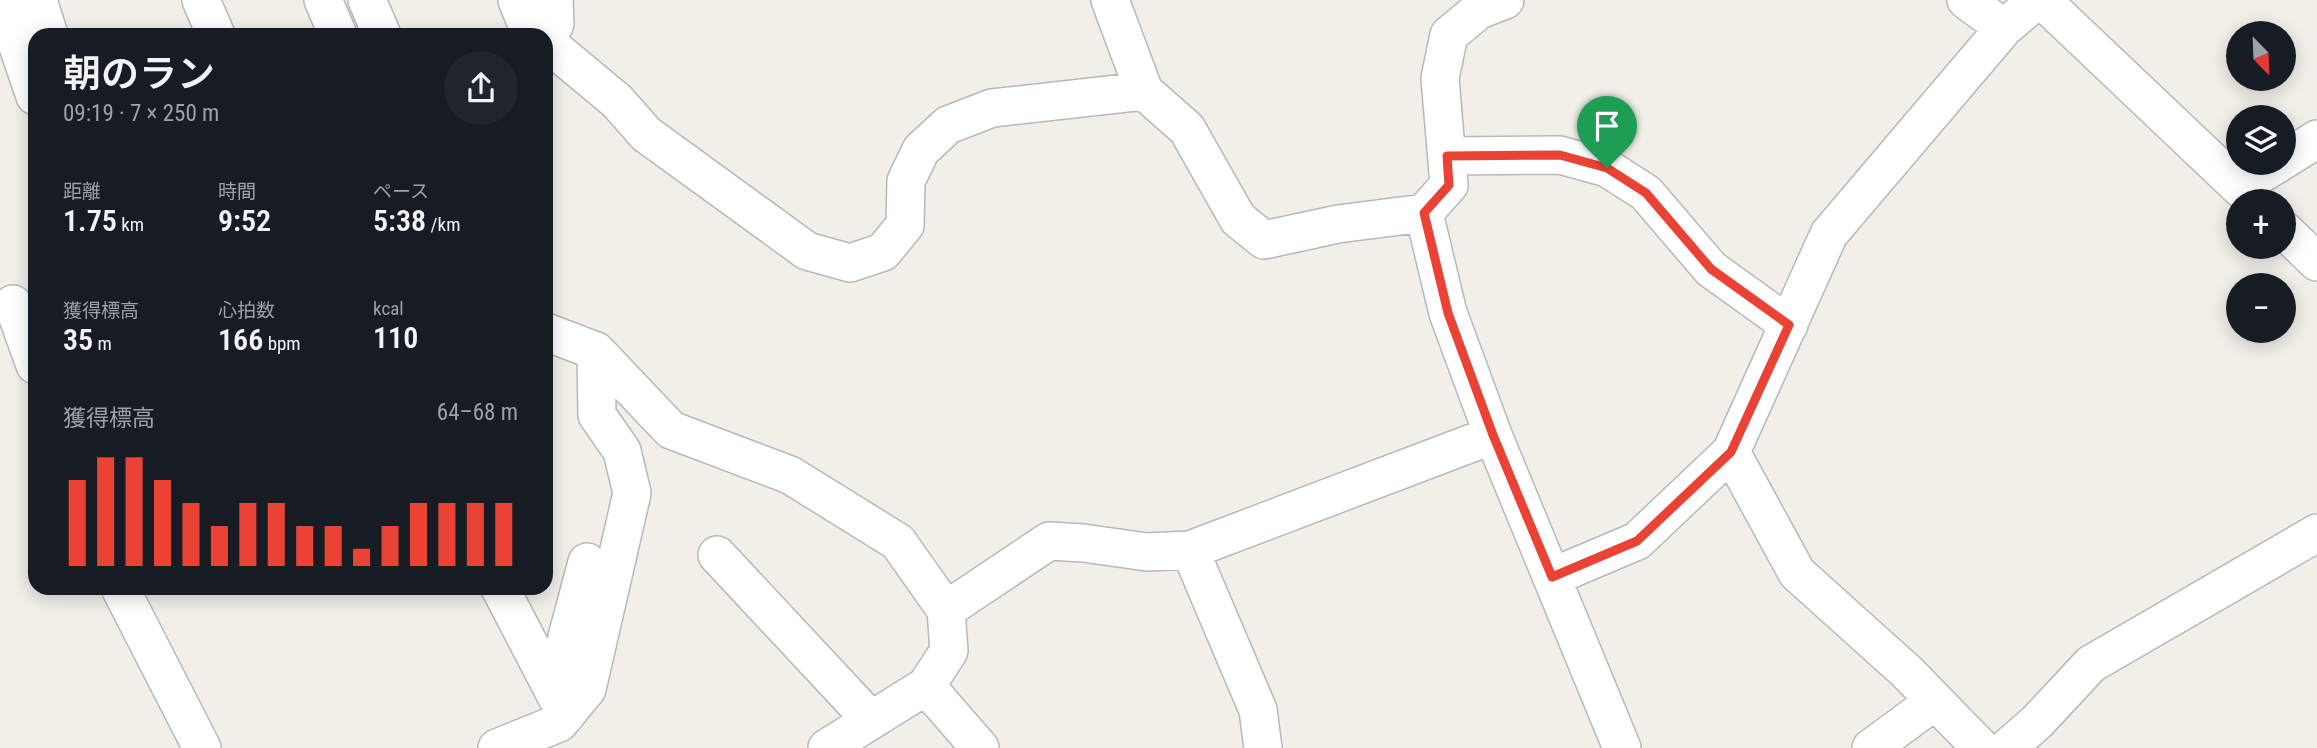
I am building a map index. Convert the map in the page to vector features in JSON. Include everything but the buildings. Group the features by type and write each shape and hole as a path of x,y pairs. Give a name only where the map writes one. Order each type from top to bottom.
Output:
{"street":[{"path":"2,0 28,76"},
{"path":"38,0 47,28"},
{"path":"201,0 213,28"},
{"path":"323,0 335,28"},
{"path":"367,0 379,28"},
{"path":"517,0 528,28"},
{"path":"553,28 554,0"},
{"path":"1110,0 1144,91 1186,130 1238,219 1264,240 1338,224 1424,213 1449,185 1440,78 1449,35 1479,10 1504,0"},
{"path":"1966,0 2004,28"},
{"path":"1552,577 1637,541 1731,452 1829,234 2004,28 2039,0 2241,189"},
{"path":"553,46 622,107 646,134 807,251 850,263 883,252 905,225 906,181 921,150 948,125 992,108 1144,91"},
{"path":"622,107 643,103 712,152"},
{"path":"2296,152 2317,139"},
{"path":"1447,156 1560,155 1607,168 1646,193 1711,269 1789,325"},
{"path":"2251,189 2266,175"},
{"path":"1424,213 1448,313 1493,435 1552,577 1616,746"},
{"path":"2296,241 2317,261"},
{"path":"16,302 28,342"},
{"path":"553,335 596,351 671,430 790,475 898,542 946,610 949,651 926,686 827,748"},
{"path":"559,703 587,690 632,492 622,451 597,415 596,351"},
{"path":"946,610 1049,541 1147,552 1190,550 1493,435"},
{"path":"1731,452 1797,573 1907,672 1981,748"},
{"path":"2007,748 2037,722 2091,664 2317,533"},
{"path":"1190,550 1258,710 1263,748"},
{"path":"717,555 872,720"},
{"path":"497,748 559,723 559,703 587,562"},
{"path":"124,595 202,748"},
{"path":"504,595 559,703"},
{"path":"926,686 980,748"},
{"path":"1871,748 1936,701"}],"route":[{"path":"1560,155 1607,168 1646,193 1711,269 1789,325 1731,452 1637,541 1552,577 1493,435 1448,313 1424,213 1449,185 1447,156 1560,155"}]}
